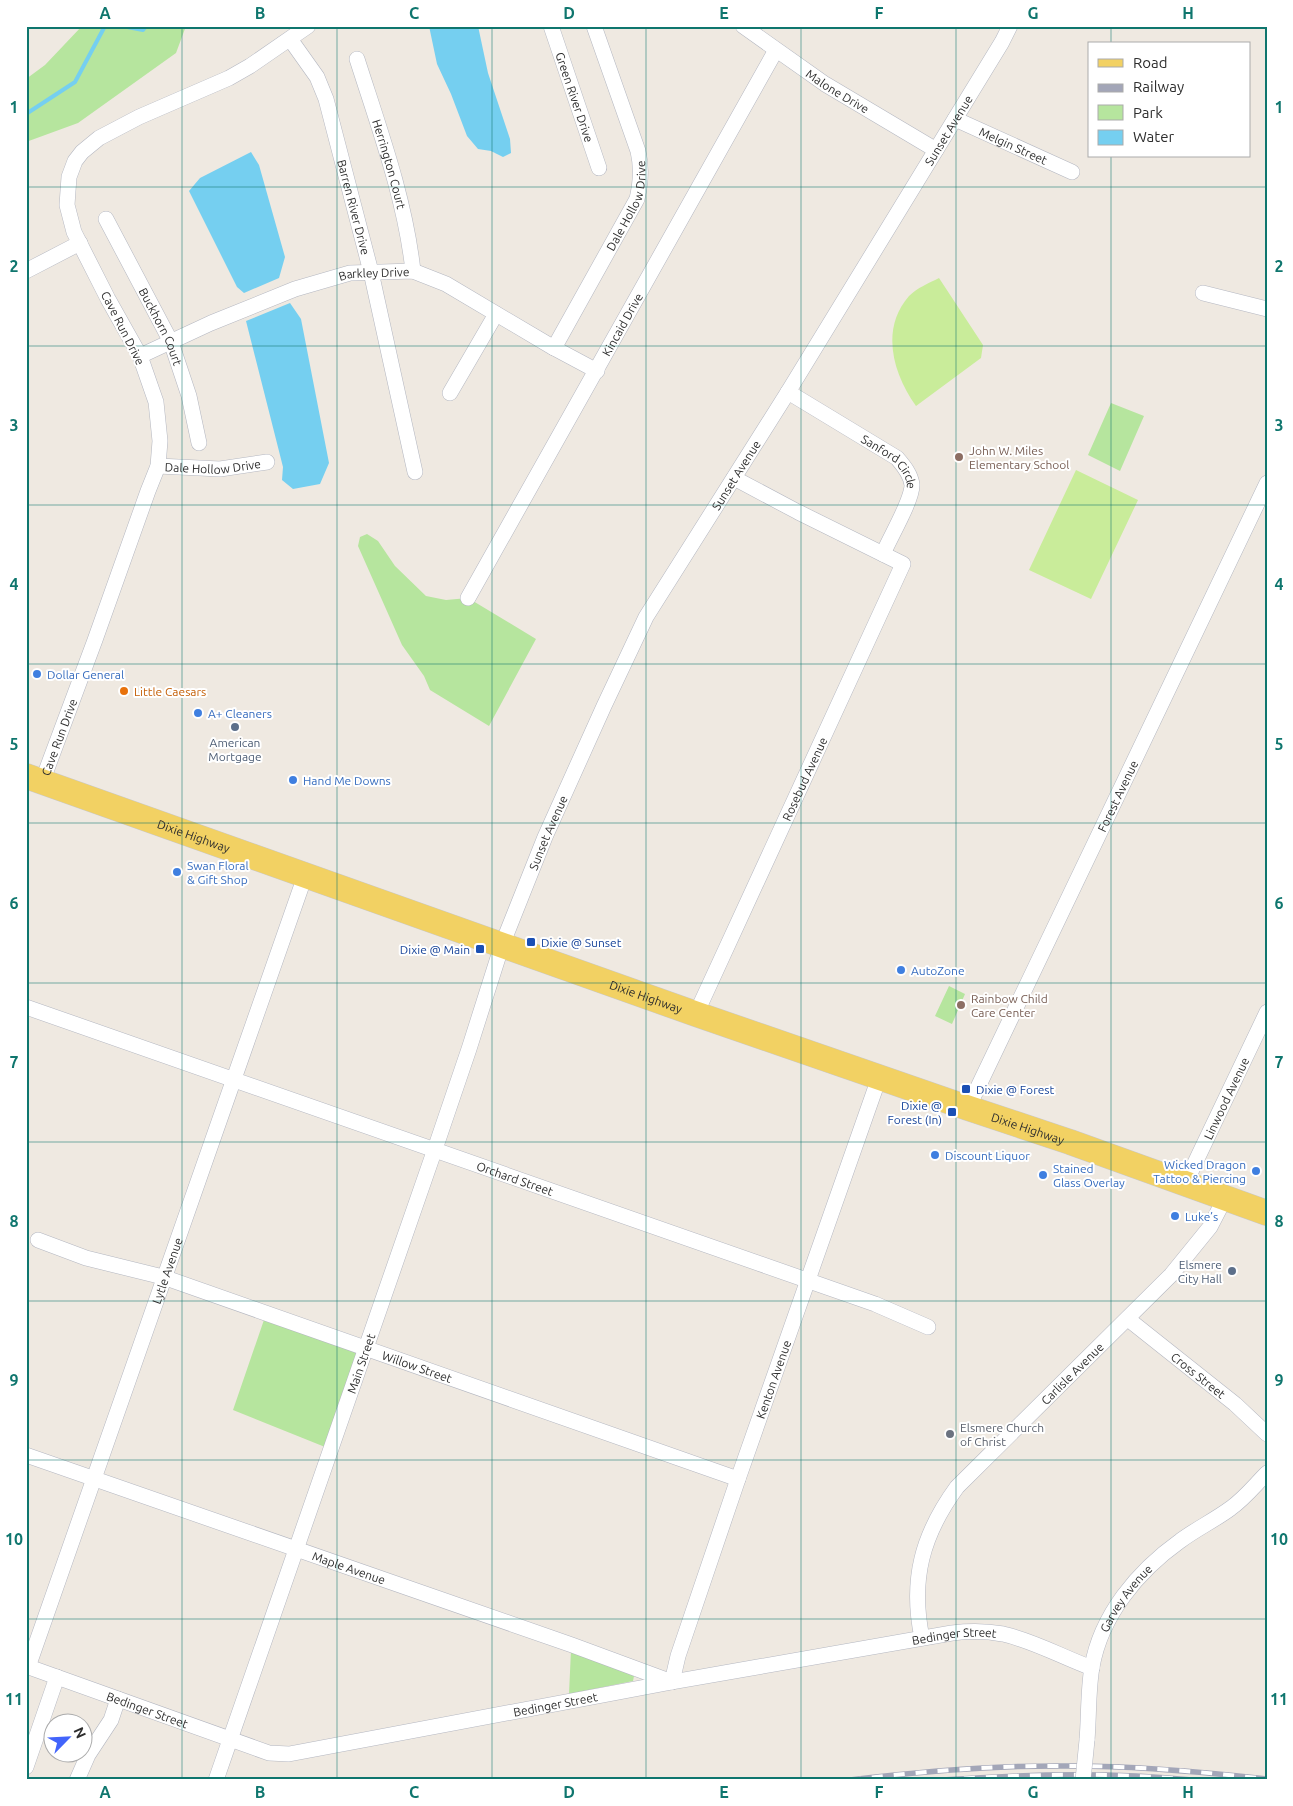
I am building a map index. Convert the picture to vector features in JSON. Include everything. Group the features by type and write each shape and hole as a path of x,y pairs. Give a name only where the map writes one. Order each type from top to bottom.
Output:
{"main road":[{"name":"Dixie Highway","path":"34,779 696,1014 1070,1142 1267,1213"}],"street":[{"name":"Cave Run Drive","path":"34,779 92,649 158,466 160,430 156,402 140,356 80,243 69,216 67,205 68,177 75,161 82,152 99,138 139,117 229,78 308,26"},
{"name":"Green River Drive","path":"551,26 599,168"},
{"name":"Dale Hollow Drive","path":"554,348 638,199 641,181 638,151 594,26"},
{"name":"Malone Drive","path":"743,26 825,84 936,150"},
{"name":"Sunset Avenue","path":"502,945 545,836 646,617 788,392 1010,26"},
{"name":"Barren River Drive","path":"290,39 316,77 326,99 371,272 414,472"},
{"name":"Kincaid Drive","path":"468,598 776,50"},
{"name":"Herrington Court","path":"357,59 388,158 410,243 413,271"},
{"name":"Melgin Street","path":"955,118 1072,172"},
{"name":"Buckhorn Court","path":"106,219 171,342 189,396 199,443"},
{"path":"26,271 80,243"},
{"name":"Barkley Drive","path":"140,356 255,304 295,289 350,273 413,271 446,284 554,348 597,371"},
{"path":"1203,293 1267,309"},
{"path":"450,393 496,314"},
{"name":"Sanford Circle","path":"788,392 896,458 909,474 912,484 910,497 883,554"},
{"name":"Dale Hollow Drive","path":"158,466 220,469 268,462"},
{"path":"734,478 883,554"},
{"name":"Forest Avenue","path":"968,1108 1267,482"},
{"name":"Rosebud Avenue","path":"696,1014 902,564 883,554"},
{"name":"Lytle Avenue","path":"27,1666 305,876"},
{"name":"Main Street","path":"216,1780 435,1150 502,945"},
{"name":"Orchard Street","path":"26,1007 875,1304 928,1327"},
{"name":"Linwood Avenue","path":"1185,1184 1267,1012"},
{"name":"Kenton Avenue","path":"672,1682 678,1656 738,1479 879,1078"},
{"name":"Carlisle Avenue","path":"922,1638 917,1598 920,1568 928,1537 943,1506 957,1488 1171,1275 1210,1227 1225,1198"},
{"name":"Willow Street","path":"38,1240 86,1258 164,1277 738,1479"},
{"name":"Cross Street","path":"1128,1319 1235,1404 1267,1434"},
{"name":"Maple Avenue","path":"26,1455 672,1682"},
{"name":"Garvey Avenue","path":"1082,1780 1088,1740 1092,1668 1097,1647 1120,1600 1159,1557 1181,1540 1231,1509 1267,1473"},
{"name":"Bedinger Street","path":"27,1666 269,1753 289,1754 952,1632 974,1631 1003,1634 1023,1640 1092,1668"},
{"path":"26,1767 57,1677"},
{"path":"77,1780 88,1755 111,1720 118,1699"}],"green space":[{"path":"82,26 186,26 176,53 78,123 26,142 26,79 45,65"},
{"path":"939,278 983,345 981,358 916,406 901,380 896,366 892,337 900,309 909,296 919,288"},
{"path":"1111,403 1144,416 1120,471 1088,455"},
{"path":"1076,470 1138,500 1091,599 1029,570"},
{"path":"367,534 378,541 395,566 426,596 446,600 468,598 536,639 489,726 430,690 424,676 402,645 358,546 360,537"},
{"path":"949,986 965,994 952,1024 935,1016"},
{"path":"266,1314 365,1349 330,1449 233,1410"},
{"path":"571,1650 634,1676 633,1681 569,1694"}],"water":[{"path":"429,26 478,26 488,73 510,139 511,153 503,157 491,151 478,149 467,136 437,64"},
{"path":"251,152 259,165 285,257 279,278 244,293 237,287 189,191 200,178"},
{"path":"290,303 301,319 329,463 320,484 293,489 282,480 283,467 246,321"}],"waterway":[{"path":"26,114 75,82 105,26"},
{"path":"122,26 143,30 146,26"}],"railway":[{"path":"850,1780 962,1769 1018,1766 1146,1768 1267,1779"},
{"path":"942,1780 1004,1776 1067,1775 1161,1777 1192,1780"}],"place":[{"name":"John W. Miles Elementary School","path":"959,457"},
{"name":"Dollar General","path":"37,674"},
{"name":"Little Caesars","path":"124,691"},
{"name":"A+ Cleaners","path":"198,713"},
{"name":"American Mortgage","path":"235,727"},
{"name":"Hand Me Downs","path":"293,780"},
{"name":"Swan Floral & Gift Shop","path":"177,872"},
{"name":"Dixie @ Sunset","path":"531,942"},
{"name":"Dixie @ Main","path":"480,949"},
{"name":"AutoZone","path":"901,970"},
{"name":"Rainbow Child Care Center","path":"961,1005"},
{"name":"Dixie @ Forest","path":"966,1089"},
{"name":"Dixie @ Forest (In)","path":"952,1112"},
{"name":"Discount Liquor","path":"935,1155"},
{"name":"Wicked Dragon Tattoo & Piercing","path":"1256,1171"},
{"name":"Stained Glass Overlay","path":"1043,1175"},
{"name":"Luke’s","path":"1175,1216"},
{"name":"Elsmere City Hall","path":"1232,1271"},
{"name":"Elsmere Church of Christ","path":"950,1434"}]}
